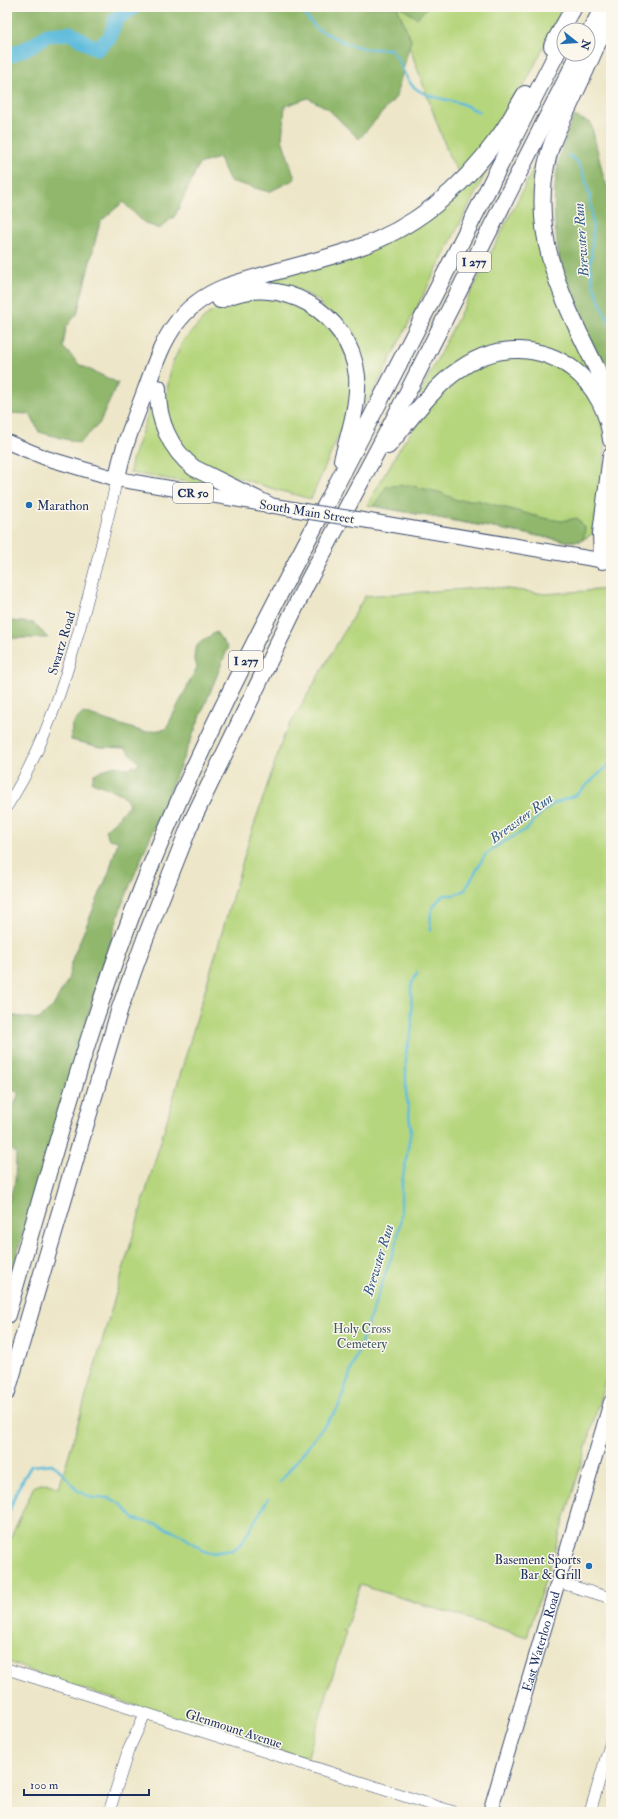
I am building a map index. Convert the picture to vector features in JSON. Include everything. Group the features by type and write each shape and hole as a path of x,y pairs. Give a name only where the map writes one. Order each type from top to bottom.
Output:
{"highway":[{"path":"117,479 125,442 160,352 167,338 184,314 202,298 225,286 356,249 374,242 414,221 438,203 468,176 499,137 574,7"},
{"path":"573,22 581,7"},
{"path":"595,22 603,7"},
{"path":"611,11 602,35 558,130 549,153 542,206 546,244 555,277 611,399"},
{"name":"I 277","path":"7,1315 87,1040 125,932 171,817 213,727 284,585 556,55"},
{"name":"I 277","path":"7,1392 120,1008 147,932 190,825 305,587 367,470 575,62"},
{"path":"117,479 130,457 152,399 178,339 196,317 213,304 235,294 263,291 286,293 312,304 331,320 347,341 357,376 355,403 336,484"},
{"path":"367,470 441,385 476,359 499,351 512,350 540,352 558,359 578,373 592,389 603,407 611,440"},
{"path":"158,388 157,397 164,428 170,441 186,461 194,468 269,505"},
{"path":"606,562 601,533 611,456"},
{"path":"606,562 611,529"}],"main road":[{"name":"South Main Street","path":"7,442 46,458 117,479 606,562"},
{"name":"East Waterloo Road","path":"490,1812 611,1402"}],"street":[{"name":"Swartz Road","path":"7,806 34,759 61,689 88,602 117,479"},
{"path":"558,1582 611,1598"},
{"name":"Glenmount Avenue","path":"7,1669 43,1682 454,1812"},
{"path":"109,1812 128,1751 145,1714"},
{"path":"590,1812 611,1741"}],"green space":[{"path":"7,7 397,7 411,40 396,97 359,139 327,108 308,98 285,106 282,139 295,179 269,192 230,181 219,158 199,164 175,216 159,229 143,222 123,202 100,222 77,314 66,327 63,347 80,365 118,383 99,424 80,443 39,432 30,414 7,413"},
{"path":"397,7 404,7 403,9 417,17 428,7 564,7 527,80 497,134 461,177 449,156 409,46 411,40"},
{"path":"404,7 428,7 417,18 403,9"},
{"path":"574,116 591,123 603,175 611,197 611,386 569,293 562,273 558,250 554,198 558,165 567,133"},
{"path":"542,152 538,221 591,368 591,378 502,345 462,358 424,395 419,395"},
{"path":"484,163 490,165 361,416 364,397 319,301 302,291 278,285 253,282 374,249"},
{"path":"256,297 287,301 315,313 342,343 354,375 348,414 311,499 277,490 205,467 184,453 168,425 166,398 171,366 183,341 208,314 236,299"},
{"path":"508,355 541,358 569,372 597,405 606,441 602,483 592,534 581,541 566,541 367,505 403,443 434,401 462,374 481,363"},
{"path":"153,400 155,410 206,481 205,485 130,473 132,460"},
{"path":"409,485 439,492 457,500 477,500 543,518 562,521 577,518 585,528 584,537 581,541 566,541 373,506 387,486"},
{"name":"Holy Cross Cemetery","path":"493,587 545,594 611,589 611,1361 573,1492 527,1637 360,1585 345,1631 341,1630 346,1632 307,1759 45,1677 7,1661 7,1546 34,1486 46,1483 59,1488 249,840 284,735 365,596"},
{"path":"7,622 34,623 48,638 15,638 7,641"},
{"path":"216,632 228,648 121,907 7,1288 7,1206 15,1181 16,1153 7,1147 7,1121 19,1093 7,1085 7,1015 39,1019 52,1008 68,980 73,957 109,872 118,841 109,839 105,830 115,821 129,804 122,794 92,782 94,774 113,766 129,768 140,764 125,748 100,747 71,740 72,724 83,713 144,732 166,729 197,667 194,654 195,649 201,642"}],"waterway":[{"path":"7,57 33,45 47,35 70,33 97,49 110,37 116,19 134,7"},
{"name":"Brewster Run","path":"298,7 317,29 348,44 367,49 391,49 397,57 408,80 421,92 434,97 460,103 480,112"},
{"name":"Brewster Run","path":"568,155 575,160 581,168 588,188 592,211 593,230 591,260 592,277 599,299 611,327"},
{"name":"Brewster Run","path":"431,930 430,919 433,907 443,895 454,895 465,890 485,855 497,846 527,829 540,814 553,804 576,795 611,763"},
{"name":"Brewster Run","path":"280,1482 338,1408 397,1241 401,1217 401,1189 411,1130 406,1092 406,1053 412,1028 411,986 417,972"},
{"name":"Brewster Run","path":"7,1518 17,1490 31,1466 52,1464 62,1472 77,1490 92,1498 110,1498 122,1505 134,1519 159,1525 181,1535 204,1551 211,1553 233,1550 242,1543 268,1499"}],"place":[{"name":"Marathon","path":"29,505"},
{"name":"Basement Sports Bar & Grill","path":"589,1566"}]}
